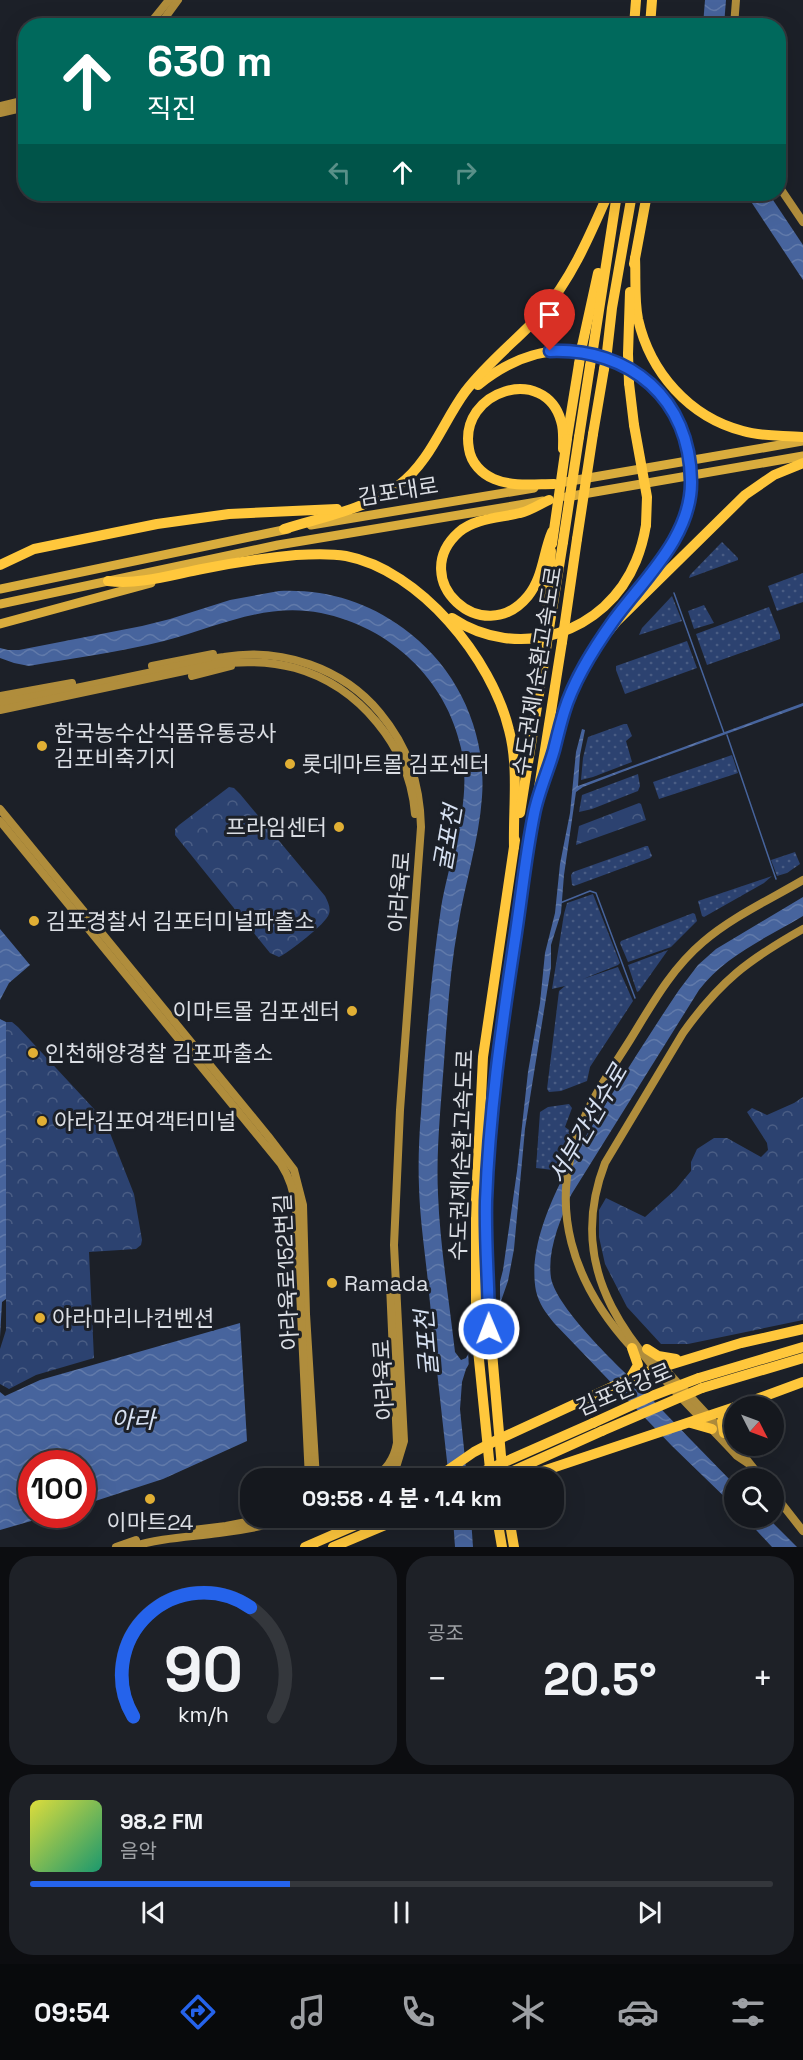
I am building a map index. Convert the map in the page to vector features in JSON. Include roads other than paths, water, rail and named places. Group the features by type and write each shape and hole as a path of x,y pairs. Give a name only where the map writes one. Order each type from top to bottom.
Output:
{"highway":[{"path":"632,0 634,18"},
{"path":"651,18 653,0"},
{"path":"284,529 377,499 401,484 411,474 433,446 453,410 473,383 527,328 557,293 583,251 605,201"},
{"path":"549,500 523,513 470,524 460,531 448,546 442,565 444,585 453,600 470,612 482,616 503,614 514,610 530,594 554,544 553,529 565,439 579,364 587,348 616,201"},
{"name":"수도권제1순환고속도로","path":"502,1468 489,1329 481,1201 497,1054 612,308 631,201"},
{"path":"108,581 127,583 205,568 293,555 346,556 382,568 470,629 494,637 535,638 562,632 586,620 620,590 637,560 646,525 647,497 634,425 628,354 628,311 646,201"},
{"path":"635,258 636,300 644,340 652,359 669,384 692,406 731,428 803,439"},
{"name":"수도권제1순환고속도로","path":"492,1468 476,1330 483,1057 546,650 554,544 579,437 590,366 587,348"},
{"path":"453,410 479,384 513,362 541,353 568,351 599,355 633,371 665,399 678,419 690,464 691,493 685,516 665,553 595,648 569,698 534,812"},
{"path":"554,484 502,482 488,476 477,466 470,454 468,432 478,409 489,398 512,389 525,389 542,396 556,410 561,419 565,439"},
{"path":"595,648 634,603 745,495 774,475 803,463"},
{"path":"0,566 34,549 157,524 230,514 352,508"},
{"path":"431,604 455,627 474,651 491,680 504,711 514,751 514,847"},
{"path":"451,1468 474,1452 636,1374 752,1340 803,1329"},
{"name":"김포한강로","path":"518,1468 602,1431 701,1383 803,1347"},
{"path":"632,1348 637,1359 636,1374"},
{"path":"646,1349 658,1356 682,1360"},
{"name":"김포한강로","path":"491,1468 652,1396 803,1358"},
{"path":"766,1396 803,1383"},
{"path":"553,1468 724,1411"},
{"path":"724,1418 722,1421 724,1433"},
{"path":"685,1424 700,1424 712,1429"},
{"path":"305,1547 349,1528"},
{"path":"333,1547 378,1528"},
{"path":"499,1528 502,1547"},
{"path":"511,1528 514,1547"}],"main road":[{"name":"김포대로","path":"0,589 284,529 803,439"},
{"name":"김포대로","path":"0,604 278,546 803,456"},
{"path":"0,624 242,559 278,546"}],"street":[{"path":"154,18 169,0"},
{"path":"165,18 178,0"},
{"path":"735,18 736,0"},
{"path":"0,106 18,102"},
{"path":"0,113 18,109"},
{"path":"786,197 803,222"},
{"path":"0,696 86,681 198,656 226,652 237,659 227,668 210,673 0,712"},
{"name":"아라육로","path":"0,703 23,702 237,659 273,655 293,659 322,670 353,687 375,708 400,741 418,790 420,849 400,1110 394,1245 404,1441 398,1464 394,1468"},
{"name":"아라육로","path":"237,659 294,668 319,677 348,694 372,717 393,745 405,770 413,798 414,860 392,1156 389,1245 397,1436 396,1450 386,1468"},
{"name":"아라육로","path":"0,712 23,702"},
{"name":"아라육로152번길","path":"0,809 294,1170 300,1186 304,1215 306,1314 315,1468"},
{"name":"아라육로152번길","path":"0,821 281,1164 288,1176 293,1188 296,1208 308,1468"},
{"path":"659,1367 632,1348 609,1322 581,1275 572,1246 567,1194 572,1152 586,1114 626,1046 683,961 701,943 724,926 803,880"},
{"path":"724,1433 634,1342 612,1308 600,1283 593,1257 592,1210 605,1163 683,1033 706,1001 741,967 803,929"},
{"path":"612,1308 659,1367"},
{"path":"706,1417 712,1429 737,1456 749,1464"},
{"path":"744,1456 752,1468"},
{"path":"784,1507 803,1531"},
{"path":"116,1547 166,1532 240,1523"},
{"path":"131,1547 174,1537 247,1528"}],"water":[{"path":"705,0 726,0 725,18 704,18"},
{"path":"751,201 774,201 803,245 803,280"},
{"path":"279,591 313,592 344,599 374,611 403,628 422,643 438,661 453,681 473,724 482,772 482,797 453,959 446,1028 438,1161 439,1214 443,1253 455,1352 461,1360 466,1358 483,1326 497,1293 503,1270 545,953 555,913 560,864 570,813 576,752 582,729 585,730 580,755 578,786 803,703 803,706 630,769 583,787 576,792 561,913 551,945 551,967 525,1129 514,1249 508,1281 493,1324 466,1369 462,1382 460,1409 466,1468 448,1468 419,1187 423,1087 434,959 441,908 459,828 464,789 461,748 454,723 442,700 411,660 370,630 346,620 300,610 261,613 147,645 29,666 0,658 0,648 19,650 142,626 230,600"},
{"path":"803,897 803,916 734,957 709,978 699,990 571,1195 559,1225 550,1268 556,1291 576,1321 724,1474 724,1496 672,1446 554,1323 537,1296 535,1267 538,1241 547,1215 558,1188 585,1137 679,990 698,965 716,949"},
{"path":"0,929 30,965 9,983 0,1000"},
{"path":"0,1019 6,1022 6,1299 2,1302 0,1337"},
{"name":"아라","path":"240,1323 247,1441 163,1479 96,1501 96,1450 18,1450 18,1525 0,1530 0,1392 5,1396 40,1380"},
{"path":"454,1528 472,1528 473,1547 455,1547"},
{"path":"754,1528 778,1528 797,1547 772,1547"}],"waterway":[{"path":"674,593 724,733"},
{"path":"727,735 776,879"},
{"path":"560,903 590,891 596,893 635,998"}],"place":[{"name":"한국농수산식품유통공사 김포비축기지","path":"42,746"},
{"name":"롯데마트몰 김포센터","path":"290,764"},
{"name":"프라임센터","path":"339,827"},
{"name":"김포경찰서 김포터미널파출소","path":"34,921"},
{"name":"이마트몰 김포센터","path":"352,1011"},
{"name":"인천해양경찰 김포파출소","path":"33,1053"},
{"name":"아라김포여객터미널","path":"42,1121"},
{"name":"Ramada","path":"332,1283"},
{"name":"아라마리나컨벤션","path":"40,1318"},
{"name":"이마트24","path":"150,1499"}],"water label":[{"name":"굴포천","path":"448,838"},
{"name":"서부간선수로","path":"588,1124"},
{"name":"굴포천","path":"427,1343"}]}
